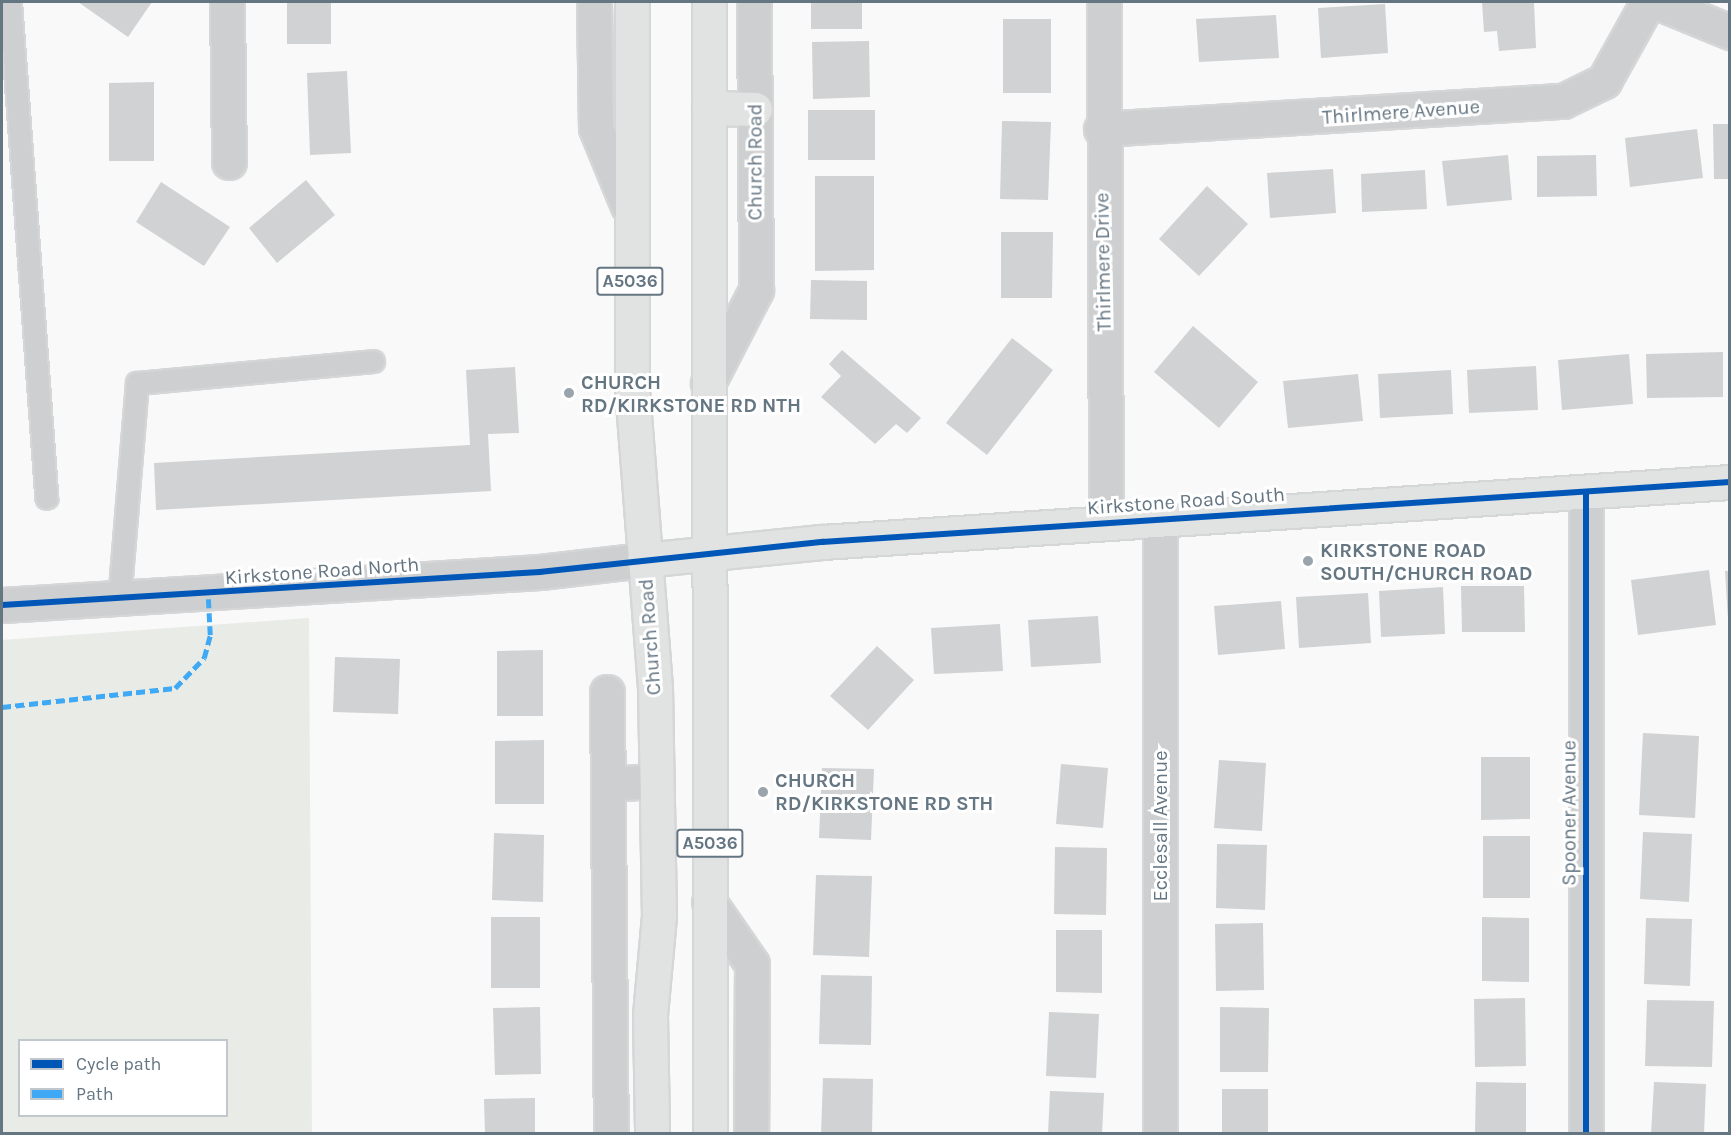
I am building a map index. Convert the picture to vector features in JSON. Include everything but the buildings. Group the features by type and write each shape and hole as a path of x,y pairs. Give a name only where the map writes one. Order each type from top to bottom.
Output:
{"main road":[{"name":"Church Road","path":"632,2 628,206 633,400 656,781 659,916 651,1082 652,1134"},
{"name":"Church Road","path":"709,2 710,1134"},
{"path":"709,108 754,109"},
{"name":"Kirkstone Road South","path":"644,560 1160,519 1730,482"}],"street":[{"path":"227,2 229,162"},
{"name":"Church Road","path":"594,2 596,128 628,206"},
{"name":"Church Road","path":"708,383 756,290 754,2"},
{"name":"Thirlmere Drive","path":"1104,2 1101,129 1106,523"},
{"name":"Thirlmere Avenue","path":"1101,129 1563,101 1604,81 1648,2"},
{"path":"1657,2 1730,32"},
{"name":"Spooner Avenue","path":"1586,492 1586,1134"},
{"name":"Ecclesall Avenue","path":"1160,519 1160,1134"},
{"name":"Kirkstone Road North","path":"2,605 119,601 644,560"},
{"path":"607,692 611,1134"},
{"path":"609,784 656,781"},
{"path":"709,902 752,964 751,1134"},
{"path":"612,1083 651,1082"}],"lane":[{"path":"10,2 46,498"},
{"path":"119,601 137,383 373,362"}],"shaded area":[{"path":"309,618 312,1133 2,1133 2,640"}],"marked path":[{"path":"2,707 175,688 204,658 210,635 208,595"}],"cycle path":[{"path":"2,605 540,572 822,542 1730,482"},
{"path":"1586,492 1586,1134"}],"place":[{"name":"CHURCH RD/KIRKSTONE RD NTH","path":"569,393"},
{"name":"KIRKSTONE ROAD SOUTH/CHURCH ROAD","path":"1308,561"},
{"name":"CHURCH RD/KIRKSTONE RD STH","path":"763,792"}]}
